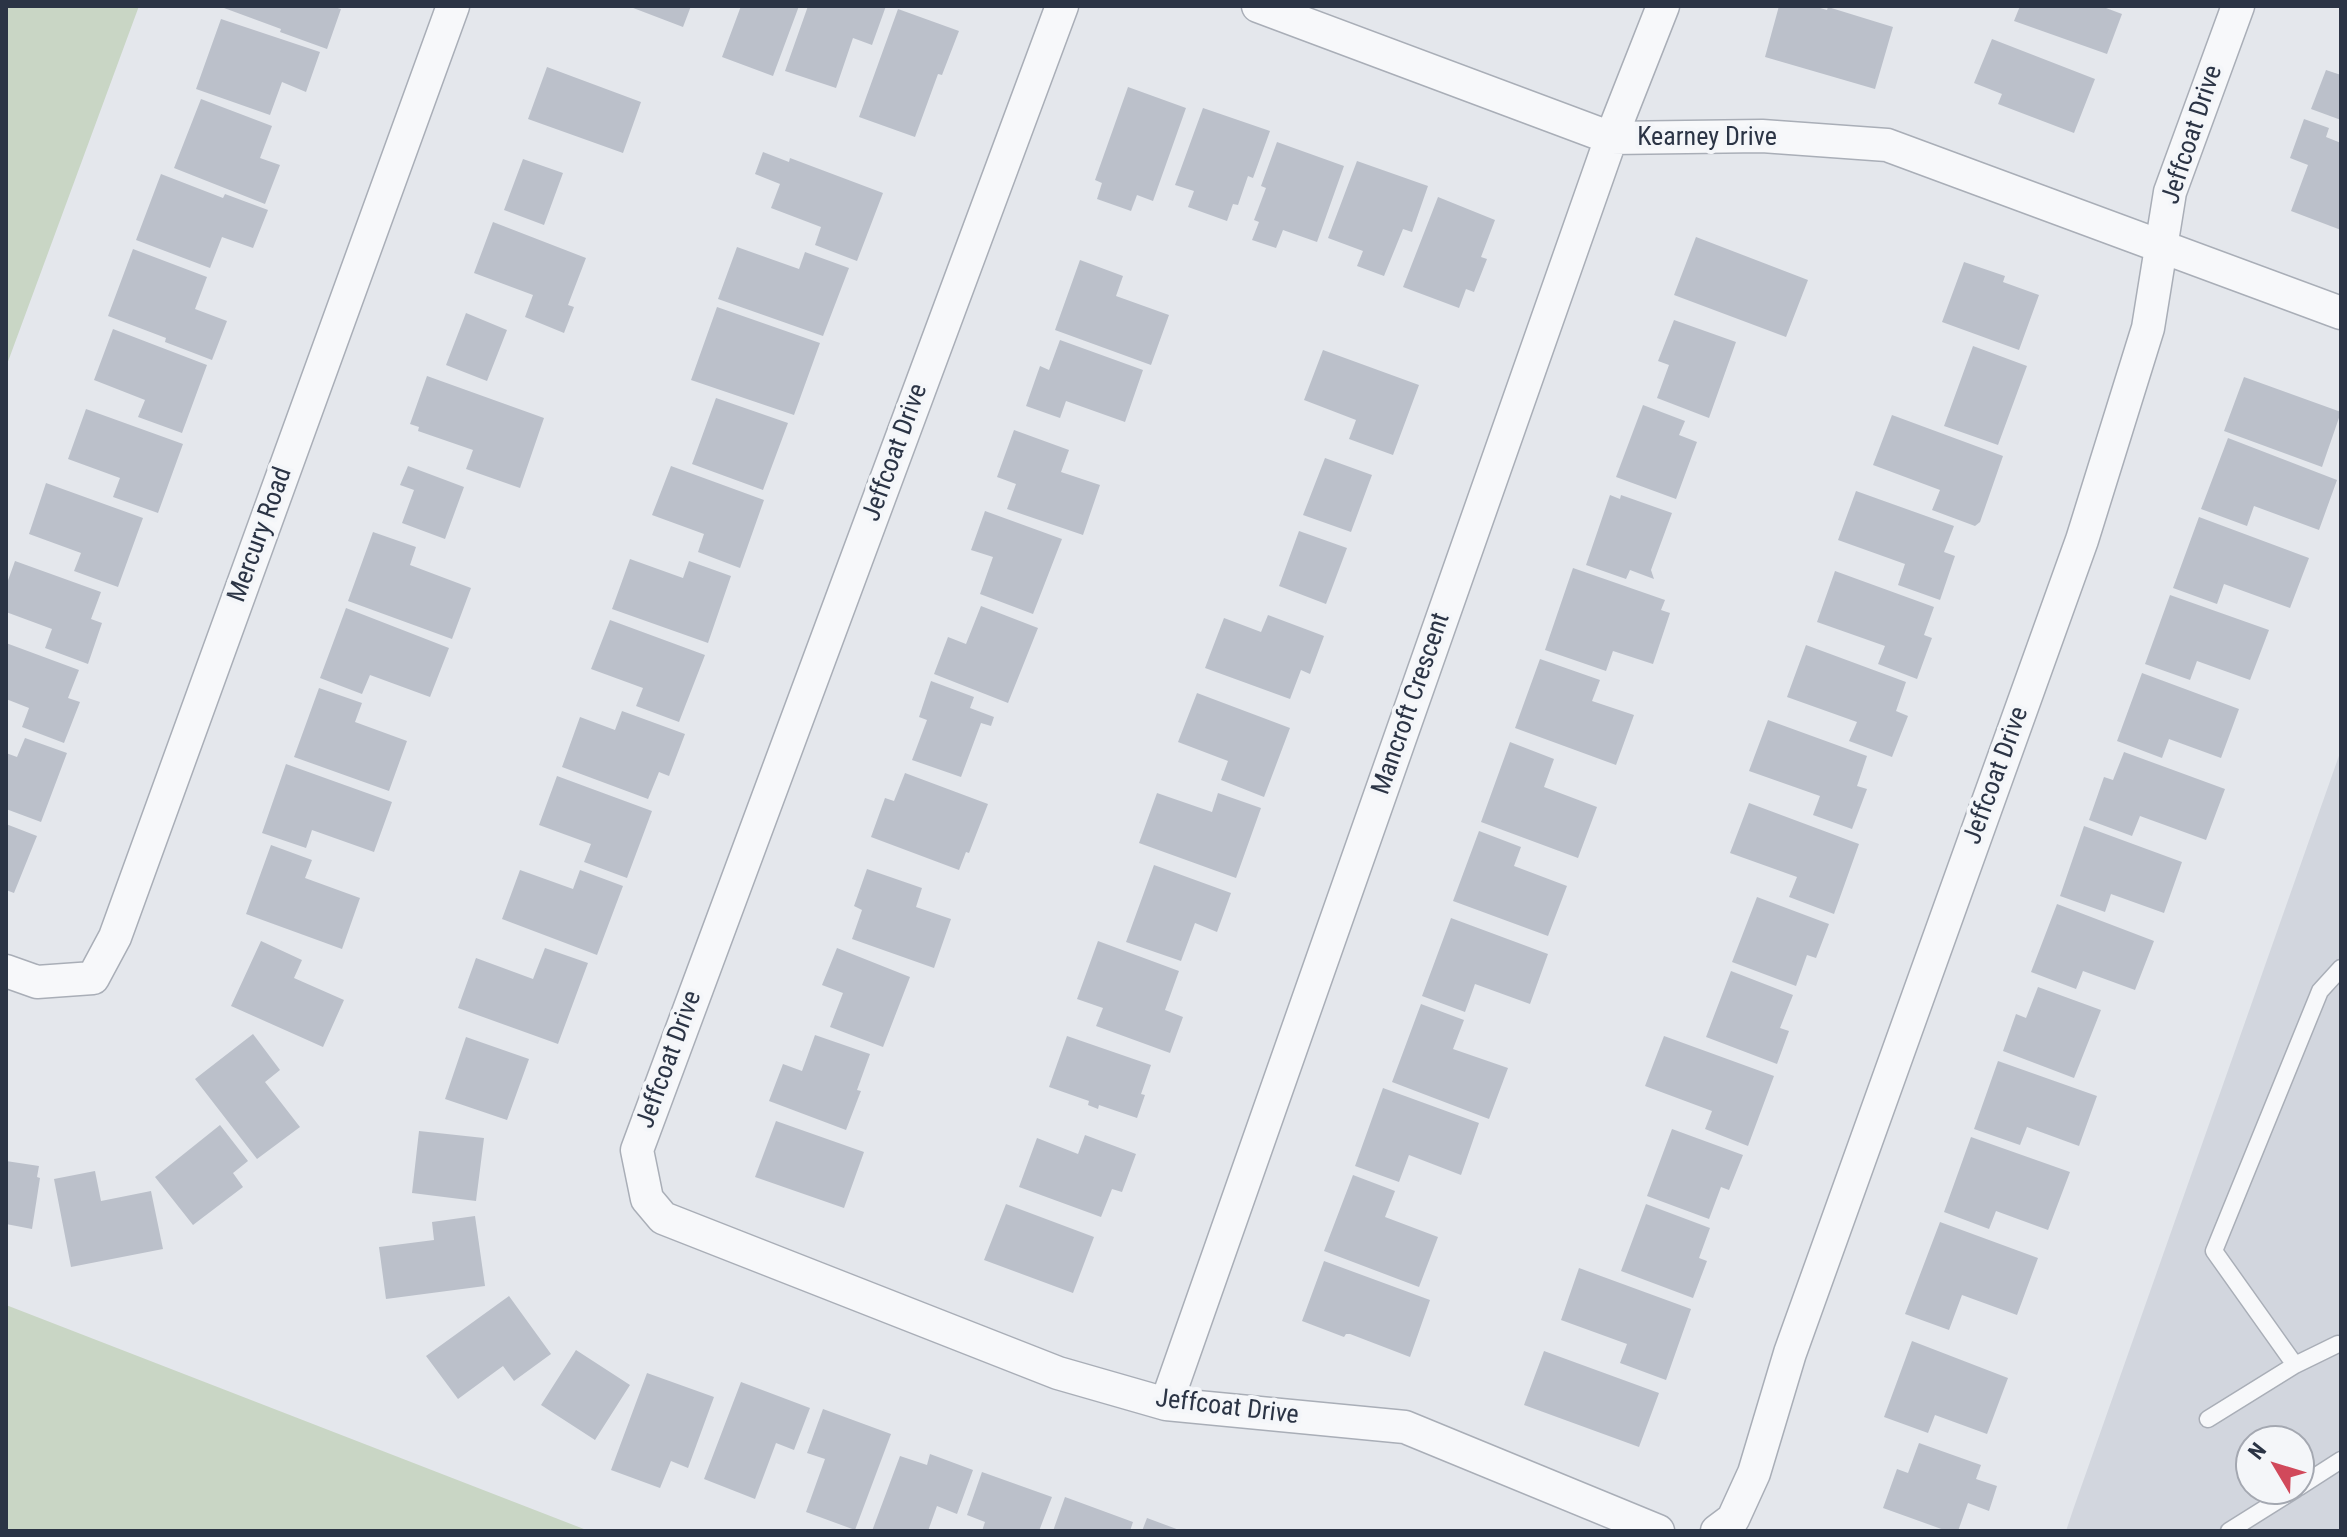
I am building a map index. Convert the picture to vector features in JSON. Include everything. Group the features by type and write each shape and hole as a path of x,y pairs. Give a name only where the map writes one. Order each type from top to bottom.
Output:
{"street":[{"name":"Mercury Road","path":"6,971 37,982 93,978 115,937 453,6"},
{"name":"Jeffcoat Drive","path":"1062,6 637,1150 647,1199 663,1218 1058,1373 1166,1404 1405,1427 1658,1531"},
{"name":"Kearney Drive","path":"1258,6 1611,138 1762,136 1887,145 2341,313"},
{"name":"Mancroft Crescent","path":"1166,1404 1611,138 1663,6"},
{"name":"Jeffcoat Drive","path":"1717,1531 1733,1519 1754,1473 1790,1353 2082,540 2148,328 2170,192 2238,6"}],"lane":[{"path":"2295,1365 2214,1251 2320,991 2341,968"},
{"path":"2208,1419 2295,1365 2340,1345"},
{"path":"2315,1477 2341,1460"},
{"path":"2229,1531 2270,1505"}],"shaded area":[{"path":"2341,750 2341,1531 2066,1531"}],"green space":[{"path":"6,6 139,6 6,367"},
{"path":"6,1305 589,1531 6,1531"}],"building":[{"path":"225,6 331,6 341,9 327,49 280,32 281,29"},
{"path":"628,6 691,6 683,27"},
{"path":"741,6 799,6 773,76 722,57"},
{"path":"808,6 886,6 872,45 853,38 836,88 785,71"},
{"path":"1779,6 1813,6 1827,10 1828,7 1893,27 1875,89 1765,57"},
{"path":"2020,6 2106,6 2122,14 2107,54 2014,21"},
{"path":"898,9 959,31 942,75 938,74 915,137 859,117"},
{"path":"221,19 320,52 306,92 282,82 270,115 196,89"},
{"path":"1992,39 2095,79 2074,133 1998,104 2002,94 1974,83"},
{"path":"547,67 641,102 623,153 528,119"},
{"path":"2326,70 2341,75 2341,120 2311,109"},
{"path":"1128,87 1186,108 1153,201 1137,195 1131,211 1097,199 1102,183 1095,180"},
{"path":"201,99 272,126 260,158 280,165 265,204 174,168"},
{"path":"1203,108 1270,131 1253,178 1248,176 1238,205 1233,204 1227,221 1188,207 1194,191 1175,185"},
{"path":"2304,119 2329,128 2326,137 2341,143 2341,230 2291,211 2308,165 2290,158"},
{"path":"1277,142 1344,166 1317,242 1283,230 1276,248 1252,240 1259,222 1254,220 1266,188 1261,186"},
{"path":"763,152 789,162 790,158 883,193 857,261 815,245 821,227 771,208 780,184 755,174"},
{"path":"523,159 563,173 544,225 504,210"},
{"path":"1357,161 1428,186 1412,232 1403,229 1384,276 1357,266 1363,251 1328,238"},
{"path":"161,174 223,198 225,194 268,210 253,248 222,237 210,268 136,240"},
{"path":"1438,197 1495,220 1481,257 1487,259 1474,292 1466,289 1459,308 1403,287"},
{"path":"493,222 586,258 568,305 574,307 564,333 525,317 533,295 474,273"},
{"path":"1696,237 1808,280 1786,337 1674,295"},
{"path":"737,247 799,269 805,252 849,268 823,336 718,299"},
{"path":"133,249 207,277 195,309 227,321 212,360 108,316"},
{"path":"1080,260 1123,276 1116,296 1169,315 1151,365 1055,330"},
{"path":"1964,262 2005,276 2003,282 2039,295 2019,350 1942,322"},
{"path":"717,307 820,343 794,415 691,380"},
{"path":"466,313 507,330 487,381 446,365"},
{"path":"1674,320 1736,342 1709,418 1657,398 1669,365 1658,361"},
{"path":"113,329 207,365 182,433 138,417 145,400 94,380"},
{"path":"1060,340 1143,370 1125,422 1066,401 1060,418 1026,406 1040,366 1049,370"},
{"path":"1973,346 2027,366 1998,445 1944,426"},
{"path":"1323,350 1419,385 1393,455 1349,439 1356,420 1304,400"},
{"path":"427,376 544,418 520,488 466,469 473,450 418,431 419,427 410,424"},
{"path":"2244,377 2341,412 2322,467 2224,431"},
{"path":"716,398 788,423 763,490 692,464"},
{"path":"1643,405 1685,421 1679,435 1697,442 1676,499 1616,477"},
{"path":"86,409 183,444 158,513 113,497 120,478 68,459"},
{"path":"1892,415 2003,456 1980,522 1975,526 1932,510 1940,490 1873,465"},
{"path":"1014,430 1069,450 1061,472 1100,485 1083,535 1007,509 1016,484 997,477"},
{"path":"2228,438 2337,480 2319,530 2254,506 2247,526 2201,509"},
{"path":"1325,458 1372,475 1351,532 1303,515"},
{"path":"408,466 464,487 445,539 402,523 414,490 400,485"},
{"path":"671,466 764,500 740,568 698,552 704,534 652,515"},
{"path":"46,483 143,518 118,587 74,571 81,553 29,534"},
{"path":"1856,491 1954,526 1944,552 1955,556 1940,600 1898,585 1905,564 1838,540"},
{"path":"1610,495 1620,499 1621,495 1672,513 1651,570 1654,579 1630,570 1626,579 1586,565"},
{"path":"985,511 1062,539 1033,614 980,594 993,557 971,550"},
{"path":"2199,517 2309,558 2290,608 2224,584 2217,604 2173,588"},
{"path":"1299,531 1347,548 1326,604 1279,586"},
{"path":"373,532 416,547 410,565 471,588 452,639 348,601"},
{"path":"630,559 683,578 689,561 731,576 708,643 612,609"},
{"path":"15,561 101,592 91,619 102,623 88,664 45,648 52,629 6,612 6,586"},
{"path":"1573,568 1665,600 1661,610 1670,613 1653,664 1613,651 1606,671 1545,650"},
{"path":"1835,571 1934,607 1924,635 1932,638 1917,679 1878,664 1885,646 1817,622"},
{"path":"2170,595 2269,630 2250,680 2197,661 2190,680 2145,664"},
{"path":"981,606 1038,628 1008,703 934,674 948,637 966,644"},
{"path":"346,608 449,648 430,697 370,675 362,694 320,678"},
{"path":"1268,615 1324,636 1310,674 1301,670 1290,699 1205,668 1224,618 1261,632"},
{"path":"610,620 705,655 679,722 636,706 643,688 591,669"},
{"path":"6,643 79,670 68,698 80,702 64,743 22,727 29,708 6,699"},
{"path":"1806,645 1906,682 1896,711 1908,716 1892,757 1849,741 1857,722 1787,697"},
{"path":"1540,659 1600,680 1592,701 1634,715 1616,765 1515,728"},
{"path":"2142,673 2239,709 2221,758 2169,739 2162,758 2117,741"},
{"path":"931,681 974,697 970,708 994,717 991,726 981,723 961,777 912,760 927,720 919,717"},
{"path":"319,688 362,703 355,722 407,741 389,791 294,757"},
{"path":"1197,693 1290,728 1264,797 1221,780 1228,761 1178,742"},
{"path":"622,711 685,734 669,776 659,772 648,799 562,767 580,717 615,730"},
{"path":"1768,720 1867,756 1857,786 1867,789 1852,829 1813,815 1820,796 1749,771"},
{"path":"25,738 67,753 41,822 6,809 6,753 17,757"},
{"path":"1510,742 1554,759 1544,787 1597,807 1578,858 1481,822"},
{"path":"2124,752 2225,789 2206,840 2140,816 2132,836 2089,820 2104,777 2113,780"},
{"path":"286,764 392,802 374,852 312,830 306,848 262,833"},
{"path":"905,773 988,804 959,870 871,837 885,798 894,801"},
{"path":"557,776 652,811 627,878 584,862 591,844 539,825"},
{"path":"1157,793 1212,812 1218,793 1261,808 1236,878 1139,843"},
{"path":"1749,803 1859,844 1834,914 1789,897 1797,877 1730,853"},
{"path":"6,824 37,836 14,893 6,890"},
{"path":"2084,826 2182,862 2164,913 2111,894 2105,912 2060,896"},
{"path":"1479,831 1521,847 1514,866 1567,886 1548,936 1453,901"},
{"path":"271,845 312,860 305,878 360,898 342,949 246,914"},
{"path":"1154,865 1231,893 1217,932 1195,923 1181,961 1126,942"},
{"path":"867,869 922,888 916,907 951,919 934,968 852,939 862,910 854,906"},
{"path":"520,870 573,889 580,870 623,886 597,955 502,919"},
{"path":"1757,897 1829,924 1816,958 1807,955 1796,986 1732,962"},
{"path":"2057,904 2154,941 2135,990 2083,971 2076,989 2031,972"},
{"path":"1451,918 1548,954 1530,1004 1475,984 1465,1012 1422,996"},
{"path":"261,941 302,960 294,978 344,1000 323,1047 231,1006"},
{"path":"1098,941 1179,971 1165,1010 1183,1017 1170,1053 1096,1026 1103,1008 1077,999"},
{"path":"545,948 588,963 558,1044 458,1008 476,958 533,979"},
{"path":"837,948 910,977 883,1047 830,1027 843,993 822,985"},
{"path":"1731,971 1793,995 1780,1028 1789,1031 1777,1064 1706,1037"},
{"path":"2038,987 2101,1010 2074,1078 2003,1051 2016,1014 2026,1018"},
{"path":"1421,1004 1464,1020 1453,1049 1508,1068 1489,1119 1392,1082"},
{"path":"253,1034 280,1070 265,1082 300,1127 257,1159 195,1079"},
{"path":"815,1035 870,1054 857,1090 861,1091 846,1130 769,1101 783,1064 802,1071"},
{"path":"1067,1036 1151,1065 1137,1118 1099,1105 1098,1109 1088,1105 1089,1101 1049,1087"},
{"path":"1664,1036 1774,1076 1748,1146 1705,1129 1712,1111 1645,1086"},
{"path":"466,1037 529,1059 507,1120 445,1099"},
{"path":"1998,1061 2097,1096 2079,1146 2027,1127 2020,1145 1974,1129"},
{"path":"1383,1088 1479,1123 1461,1175 1409,1155 1399,1182 1355,1166"},
{"path":"776,1121 864,1152 844,1208 755,1177"},
{"path":"220,1125 248,1161 233,1173 243,1187 193,1225 155,1177"},
{"path":"1672,1129 1743,1155 1729,1190 1721,1187 1709,1219 1647,1196"},
{"path":"419,1131 484,1138 476,1201 412,1193"},
{"path":"1085,1135 1136,1154 1122,1192 1112,1189 1101,1217 1019,1187 1037,1138 1078,1154"},
{"path":"1971,1137 2070,1172 2048,1230 1996,1211 1989,1229 1944,1212"},
{"path":"6,1161 39,1166 32,1229 6,1224"},
{"path":"95,1171 101,1201 151,1191 163,1249 71,1267 54,1179"},
{"path":"1353,1175 1395,1191 1385,1217 1438,1237 1419,1287 1324,1251"},
{"path":"1006,1204 1094,1237 1073,1293 984,1260"},
{"path":"1646,1204 1710,1228 1699,1258 1707,1261 1693,1298 1621,1271"},
{"path":"475,1216 485,1286 386,1299 379,1247 434,1240 432,1222"},
{"path":"1940,1222 2038,1258 2017,1315 1962,1295 1949,1330 1905,1314"},
{"path":"1324,1261 1430,1300 1410,1357 1350,1334 1344,1337 1302,1321"},
{"path":"1579,1268 1691,1309 1666,1380 1620,1363 1627,1344 1561,1320"},
{"path":"509,1296 551,1354 514,1381 503,1366 458,1399 426,1356"},
{"path":"1912,1341 2008,1378 1987,1434 1935,1415 1928,1433 1884,1417"},
{"path":"576,1350 630,1385 595,1440 541,1405"},
{"path":"1544,1351 1659,1393 1639,1447 1524,1405"},
{"path":"647,1373 714,1397 688,1468 671,1461 660,1488 611,1470"},
{"path":"741,1382 810,1408 794,1450 776,1443 755,1499 704,1479"},
{"path":"823,1409 891,1434 855,1530 806,1512 825,1459 807,1453"},
{"path":"1919,1443 1981,1465 1976,1479 1997,1486 1989,1511 1968,1503 1958,1531 1947,1531 1883,1508 1897,1469 1908,1473"},
{"path":"930,1454 973,1470 957,1514 937,1506 928,1531 872,1531 900,1456 927,1465"},
{"path":"982,1472 1052,1497 1039,1531 982,1531 985,1522 967,1515"},
{"path":"1065,1497 1133,1522 1130,1531 1053,1531"},
{"path":"1147,1518 1182,1531 1142,1531"}]}
